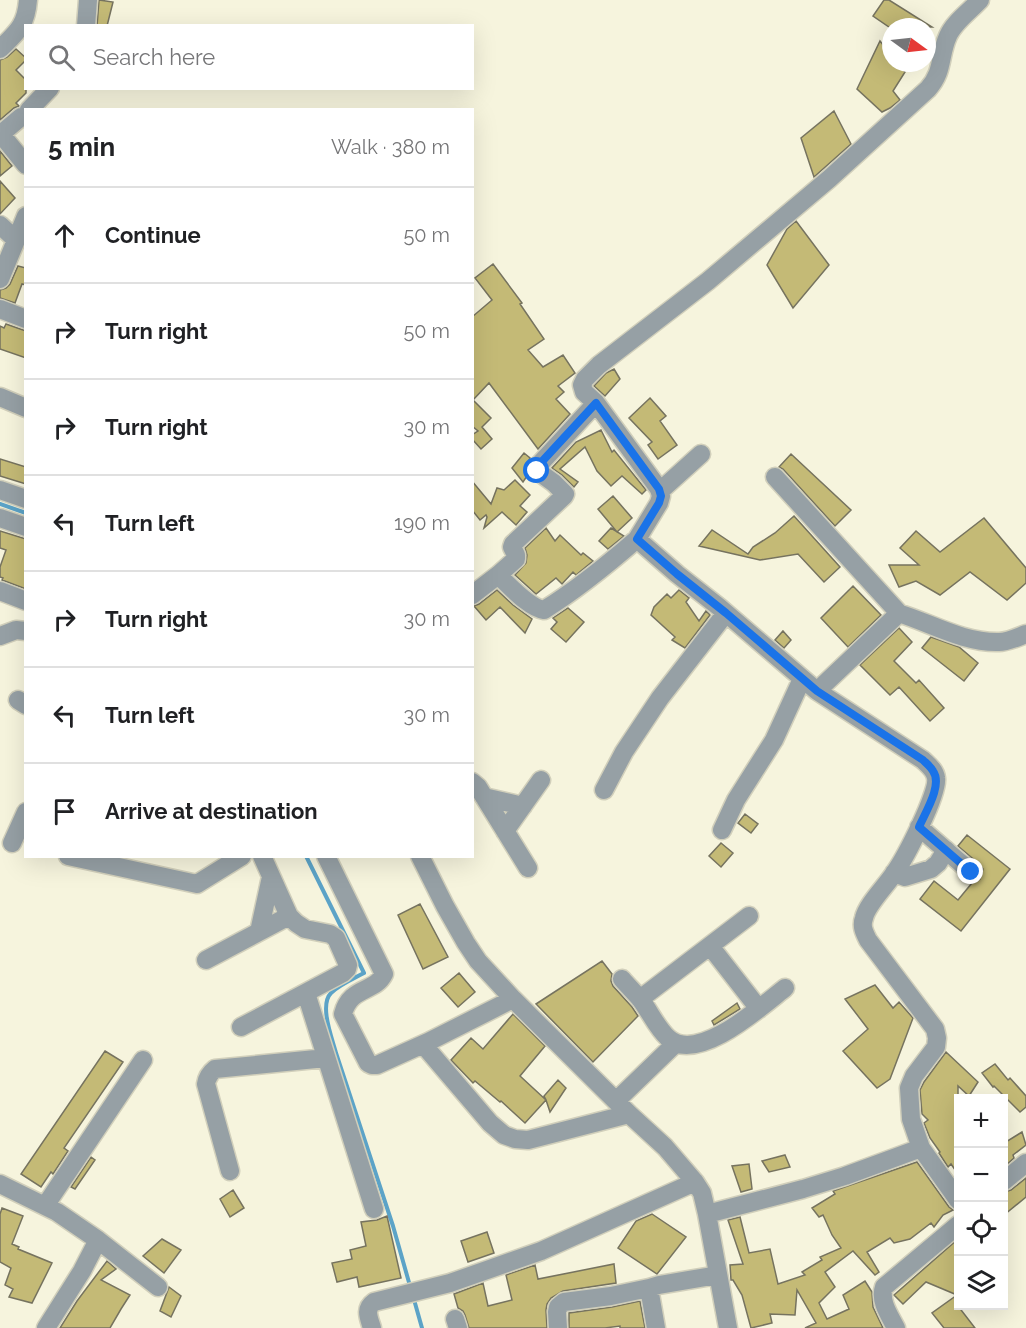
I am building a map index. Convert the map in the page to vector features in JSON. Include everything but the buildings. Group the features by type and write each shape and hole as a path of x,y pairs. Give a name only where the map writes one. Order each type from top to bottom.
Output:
{"street":[{"path":"0,49 20,29 28,0"},
{"path":"86,24 88,0"},
{"path":"498,575 537,609 544,610 603,569 637,539 659,503 660,491 596,403 584,392 582,385 585,379 599,365 708,281 829,179 928,89 937,78 947,37 951,30 980,0"},
{"path":"33,108 48,90"},
{"path":"24,118 0,133 24,163"},
{"path":"0,279 24,221"},
{"path":"0,225 16,240"},
{"path":"0,309 24,318"},
{"path":"0,397 24,407"},
{"path":"474,594 516,557 512,548 513,544 564,496 562,489 536,468 596,403"},
{"path":"660,491 701,454"},
{"path":"775,477 898,613 977,640 1001,643 1026,634"},
{"path":"0,489 24,498"},
{"path":"0,518 24,526"},
{"path":"637,539 817,691 923,760 934,771 937,779 934,793 919,827 894,873 866,911 863,930 937,1034 936,1047 914,1076 909,1088 911,1119 921,1148 954,1194"},
{"path":"0,591 24,599"},
{"path":"604,790 624,752 660,698 726,613"},
{"path":"817,691 898,613"},
{"path":"0,636 16,630 24,631"},
{"path":"722,830 736,800 774,741 802,679"},
{"path":"505,831 541,780"},
{"path":"474,784 528,868"},
{"path":"484,797 523,806"},
{"path":"12,843 24,816"},
{"path":"919,827 971,872"},
{"path":"894,873 905,877 931,870 946,850"},
{"path":"87,859 196,884 239,858"},
{"path":"263,858 289,916 305,929 330,934 336,938 354,980 343,1014 368,1063 377,1065 513,999"},
{"path":"241,1027 343,973 354,980 377,982 382,979 384,974 327,858"},
{"path":"421,858 445,906 478,961 513,999 665,1147 695,1182 702,1193 707,1214 728,1328"},
{"path":"259,932 271,877"},
{"path":"206,960 289,916"},
{"path":"640,999 749,916"},
{"path":"710,946 759,1009"},
{"path":"622,980 640,999 668,1039 676,1043 698,1045 725,1032 759,1009 784,988"},
{"path":"306,993 374,1209"},
{"path":"428,1042 427,1049 490,1124 504,1135 528,1140 623,1108 676,1043"},
{"path":"230,1171 206,1084 211,1072 215,1069 326,1058"},
{"path":"45,1206 143,1060"},
{"path":"707,1214 845,1176 921,1148"},
{"path":"1008,1178 1026,1163"},
{"path":"372,1328 368,1312 370,1305 374,1302 450,1283 541,1251 695,1182"},
{"path":"0,1184 57,1212 98,1240 158,1287"},
{"path":"896,1328 883,1299 884,1287 954,1228"},
{"path":"46,1328 98,1240"},
{"path":"558,1328 558,1306 564,1302 611,1296 718,1275"},
{"path":"649,1288 656,1328"}],"waterway":[{"path":"0,504 24,512"},
{"path":"307,858 364,973 342,984 331,993 326,1005 326,1013 336,1053 393,1226 410,1286"},
{"path":"413,1296 422,1328"}],"route":[{"path":"537,471 536,468 596,403 659,489 661,496 659,503 637,539 817,691 923,760 934,771 937,779 934,793 919,827 971,872"}]}
